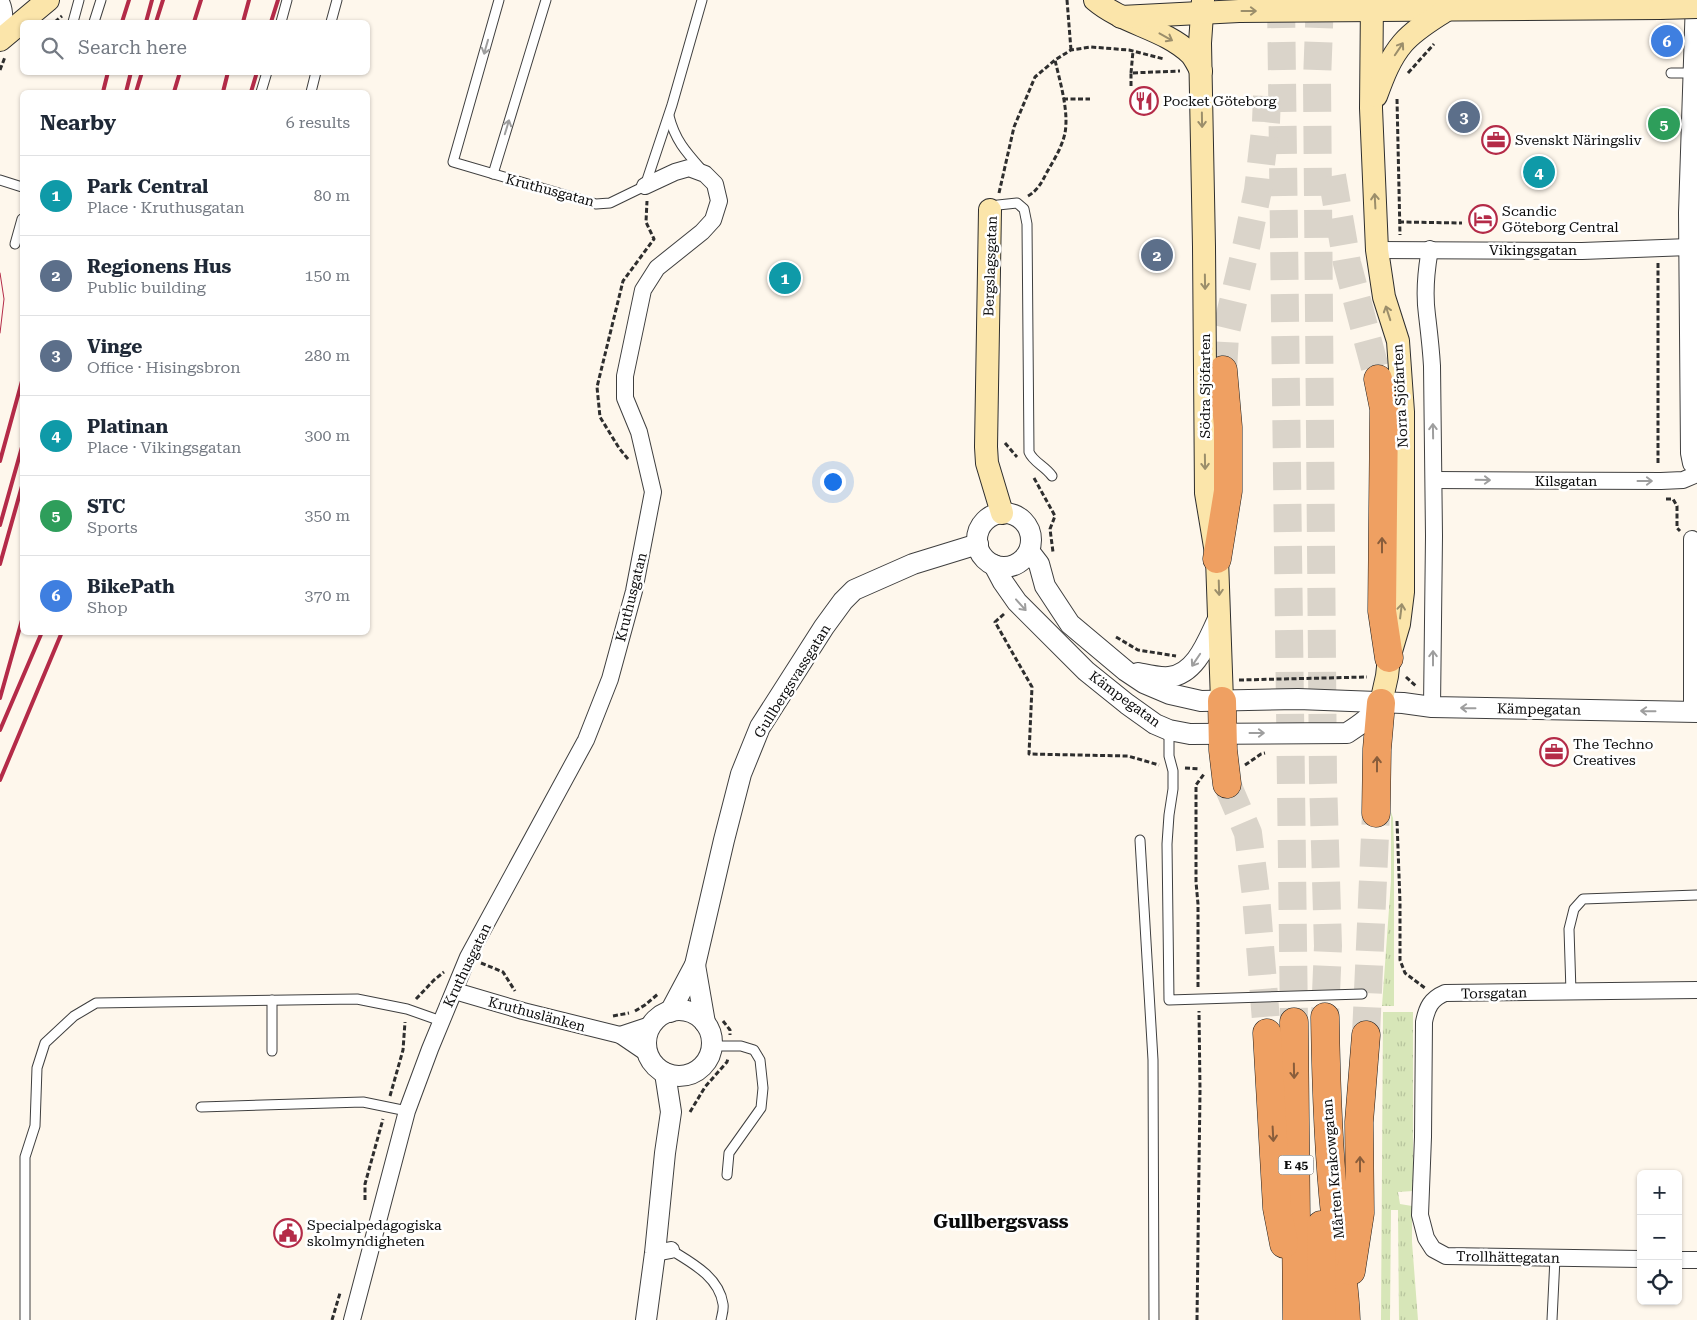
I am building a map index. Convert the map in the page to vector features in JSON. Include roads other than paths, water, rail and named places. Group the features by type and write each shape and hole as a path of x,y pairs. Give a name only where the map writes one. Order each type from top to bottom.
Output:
{"highway":[{"path":"1218,559 1228,491 1228,427 1223,370"},
{"path":"1378,379 1384,409 1382,611 1388,667"},
{"path":"1216,779 1223,733 1222,690"},
{"path":"1381,703 1376,749 1386,813"},
{"name":"Mårten Krakowgatan","path":"1325,1017 1328,1129 1335,1216 1346,1312"},
{"name":"E 45","path":"1294,1022 1297,1314"},
{"path":"1267,1033 1277,1208 1297,1314"},
{"path":"1346,1312 1360,1213 1359,1122 1366,1035"},
{"path":"1322,1320 1321,1217 1328,1129"}],"main road":[{"path":"26,20 48,0"},
{"path":"1107,8 1372,5 1448,9 1697,7"},
{"name":"Norra Sjöfarten","path":"1372,5 1371,108 1377,250 1384,298 1398,341 1403,412 1403,592 1399,624 1381,703"},
{"name":"Södra Sjöfarten","path":"1202,6 1200,43 1192,70 1206,493 1218,559 1222,690"},
{"path":"1107,8 1167,37 1192,56 1192,70"},
{"path":"1371,108 1386,70 1405,41 1426,23 1448,9"},
{"path":"9,36 20,26"},
{"name":"Bergslagsgatan","path":"990,210 986,448 987,463 1002,513"}],"street":[{"path":"0,0 9,36"},
{"path":"1696,0 1689,246 1691,453 1693,463 1697,468"},
{"name":"Kruthusgatan","path":"352,1320 407,1111 440,1021 455,991 468,958 586,740 610,679 634,591 654,492 639,432 625,398 625,376 642,290 657,268 702,232 713,220 719,201 716,184 705,174 689,168 675,172 646,192"},
{"name":"Vikingsgatan","path":"1377,250 1582,250 1689,246"},
{"path":"1430,250 1426,274 1427,314 1431,338 1434,480 1433,698"},
{"name":"Kilsgatan","path":"1434,480 1661,481 1683,480 1697,474"},
{"path":"1002,513 1009,513 1020,518 1028,527 1032,539 1026,556 1016,564 1004,567 994,565 981,554 978,544 978,533 983,523 991,516 1002,513"},
{"path":"1692,539 1694,712"},
{"name":"Gullbergsvassgatan","path":"653,1024 660,1016 670,1012 696,964 741,774 760,727 824,627 842,601 854,590 913,564 978,544"},
{"name":"Kämpegatan","path":"1029,551 1039,564 1045,586 1070,624 1126,671 1170,694 1201,701 1222,690 1298,700 1381,703 1433,698 1694,712"},
{"name":"Kämpegatan","path":"994,565 1017,602 1086,671 1127,704 1156,724 1169,730 1190,734 1347,733 1373,715 1381,703"},
{"name":"Kämpegatan","path":"1126,671 1168,677 1177,676 1190,668 1206,644 1219,617"},
{"name":"Gullbergsvassgatan","path":"696,964 713,1020 710,1034 720,1046"},
{"name":"Torsgatan","path":"1423,1137 1424,1022 1427,1008 1436,997 1445,993 1697,990"},
{"name":"Kruthuslänken","path":"455,991 523,1011 620,1035 648,1054"},
{"path":"670,1012 680,1010 700,1018 713,1020"},
{"path":"620,1035 653,1024"},
{"path":"653,1024 647,1038 648,1054 653,1063 665,1073 681,1076 696,1072"},
{"path":"646,1320 663,1251 665,1153 696,1072 720,1046"},
{"path":"665,1073 680,1113"},
{"name":"Trollhättegatan","path":"1423,1137 1420,1215 1426,1238 1433,1249 1446,1256 1637,1259"},
{"path":"1682,1260 1697,1260"}],"lane":[{"path":"74,20 79,0"},
{"path":"95,20 100,0"},
{"path":"282,20 287,0"},
{"path":"332,20 337,0"},
{"name":"Kruthusgatan","path":"499,0 453,162 596,204 610,203 646,192"},
{"path":"493,174 546,0"},
{"path":"646,192 702,0"},
{"path":"1671,73 1693,73"},
{"path":"262,90 266,75"},
{"path":"312,90 315,75"},
{"name":"Kruthusgatan","path":"669,116 675,136 705,174"},
{"path":"0,180 20,185"},
{"name":"Bergslagsgatan","path":"990,210 998,205 1017,203 1024,209 1027,224 1029,452 1031,457 1052,476"},
{"path":"16,244 20,227"},
{"path":"1169,730 1173,788 1169,815 1168,844 1169,1000 1362,994"},
{"path":"1140,840 1153,1060 1154,1320"},
{"path":"1572,992 1569,929 1574,909 1583,899 1697,895"},
{"name":"Kruthusgatan","path":"25,1320 25,1157 36,1126 37,1068 45,1043 74,1016 96,1003 357,998 407,1009 440,1021"},
{"path":"272,1000 272,1052"},
{"path":"720,1046 741,1046 754,1050 760,1060 763,1088 761,1108 729,1153 727,1175"},
{"path":"201,1106 364,1102 407,1111"},
{"path":"663,1251 696,1265 715,1283 723,1305 721,1320"},
{"path":"1552,1320 1555,1258"}],"tunnel":[{"path":"1281,0 1294,1022"},
{"path":"1320,0 1317,81 1323,779 1328,946 1325,1017"},
{"path":"1223,370 1225,336 1258,190 1267,96"},
{"path":"1332,176 1347,263 1378,379"},
{"path":"1227,784 1248,833 1256,896 1267,1033"},
{"path":"1366,1035 1376,813"}],"tram line":[{"path":"0,273 4,299 0,333"}],"railway":[{"path":"123,20 129,0"},
{"path":"147,20 152,0"},
{"path":"157,20 163,0"},
{"path":"195,20 201,0"},
{"path":"244,20 249,0"},
{"path":"272,20 278,0"},
{"path":"104,90 107,75"},
{"path":"126,90 130,75"},
{"path":"137,90 141,75"},
{"path":"175,90 179,75"},
{"path":"224,90 227,75"},
{"path":"252,90 256,75"},
{"path":"0,461 20,388"},
{"path":"0,525 20,454"},
{"path":"0,564 20,493"},
{"path":"0,698 20,627"},
{"path":"0,730 41,635"},
{"path":"0,780 61,635"}],"place":[{"name":"BikePath","path":"1667,41"},
{"name":"Pocket Göteborg","path":"1144,101"},
{"name":"Vinge","path":"1464,117"},
{"name":"STC","path":"1664,124"},
{"name":"Svenskt Näringsliv","path":"1496,140"},
{"name":"Platinan","path":"1539,172"},
{"name":"Scandic Göteborg Central","path":"1483,219"},
{"name":"Regionens Hus","path":"1157,255"},
{"name":"Park Central","path":"785,278"},
{"name":"The Techno Creatives","path":"1554,752"},
{"name":"Specialpedagogiska skolmyndigheten","path":"288,1233"}],"district":[{"name":"Gullbergsvass","path":"1001,1221"}]}
